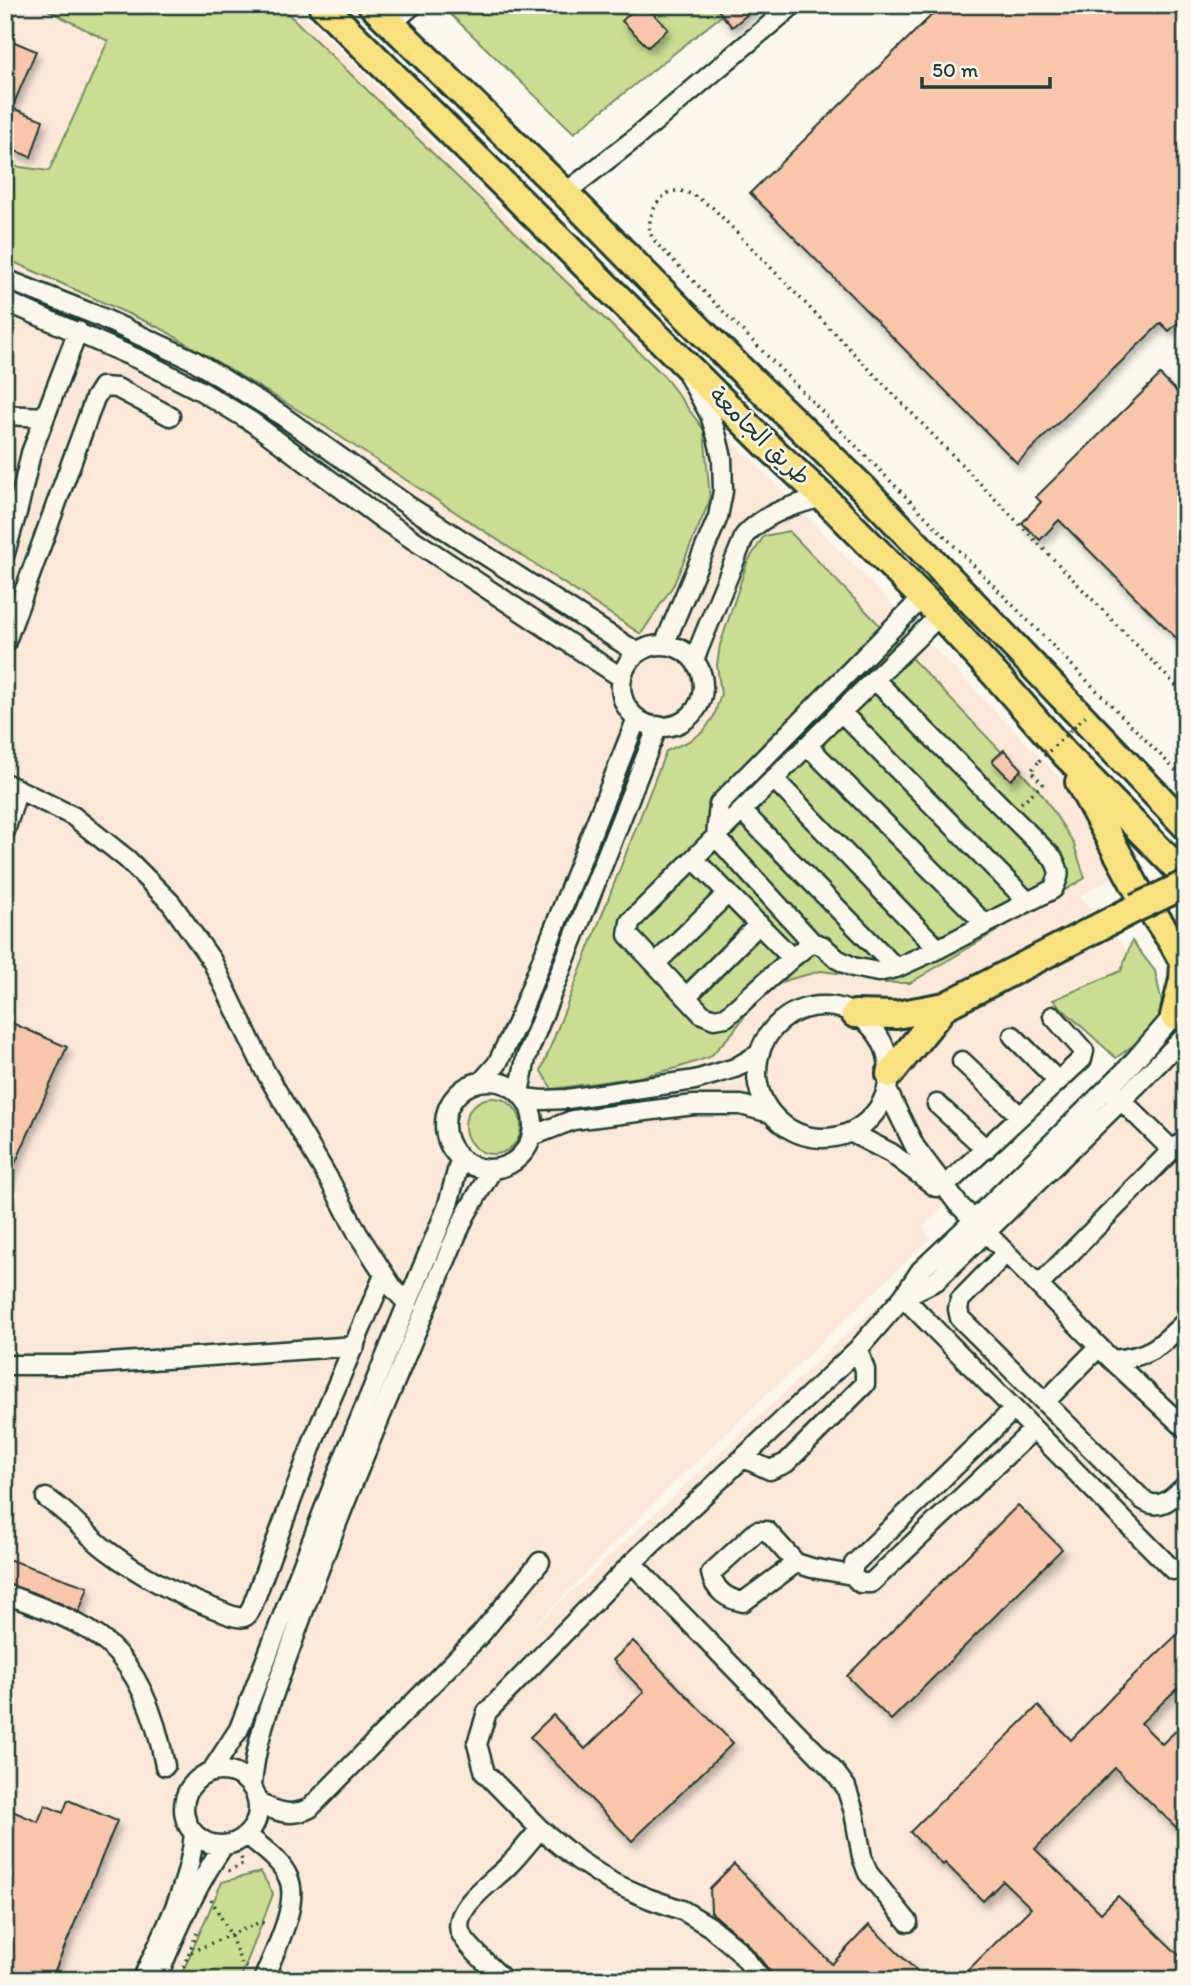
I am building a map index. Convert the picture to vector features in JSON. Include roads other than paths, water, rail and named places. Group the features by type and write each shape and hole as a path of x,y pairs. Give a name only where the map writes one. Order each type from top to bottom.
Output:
{"highway":[{"name":"طريق الجامعة","path":"322,5 768,446 823,497 931,606 1066,755 1186,877"},
{"name":"طريق الجامعة","path":"372,5 864,489 1186,826"},
{"path":"1066,755 1137,889 1184,963 1182,1018"},
{"path":"856,1014 896,1015 945,1006 1186,884"},
{"path":"888,1082 945,1006"}],"street":[{"path":"391,24 413,5"},
{"path":"565,193 633,140 793,5"},
{"path":"5,279 98,316 193,360 281,415 410,508 638,653"},
{"path":"5,301 140,360 201,391 252,422 385,521 622,678"},
{"path":"5,553 31,453 78,331"},
{"path":"664,645 718,517 723,491 722,458 710,415 675,353"},
{"path":"5,644 95,398 102,387 117,388 170,416"},
{"path":"5,415 45,417"},
{"path":"694,660 745,535 759,521 779,510 823,497"},
{"path":"874,679 1053,858 1059,876 1053,889 938,949 896,968 878,972 853,967 837,959 823,946 812,942 716,837 719,804 931,606"},
{"path":"812,942 726,1017 714,1019 702,1014 628,935 630,922 874,679 931,606"},
{"path":"664,645 681,649 694,660 700,670 703,694 691,715 682,722 658,726 647,724 629,710 624,700 622,678 628,664 638,653 646,648 664,645"},
{"path":"841,712 1028,902"},
{"path":"482,1081 497,1064 513,1033 637,718"},
{"path":"658,726 526,1058 521,1095 532,1116 529,1145 510,1165 492,1170 475,1168 460,1160 446,1139 444,1126 451,1102 459,1092 482,1081 508,1086 521,1095 543,1100 567,1099 695,1080 735,1068 759,1054"},
{"path":"807,745 985,924"},
{"path":"774,779 938,949"},
{"path":"5,831 12,786 73,816 127,859 171,903 212,961 265,1071 358,1234 393,1288 408,1304"},
{"path":"742,811 896,968"},
{"path":"694,859 792,958"},
{"path":"655,964 728,892"},
{"path":"686,997 758,924"},
{"path":"888,1082 879,1108 867,1122 852,1133 835,1138 816,1139 799,1135 783,1126 770,1113 757,1085 756,1070 765,1038 776,1025 805,1008 839,1008 856,1014 870,1025 881,1039 887,1056 888,1082 915,1147 958,1205 1106,1354 1186,1429"},
{"path":"944,1187 1082,1059 1084,1051 1053,1016"},
{"path":"762,1980 738,1950 709,1926 682,1910 613,1882 578,1860 540,1829 485,1773 477,1744 487,1712 632,1563 858,1349 903,1297 936,1281 979,1227 1115,1093 1182,1018"},
{"path":"1013,1036 1058,1081"},
{"path":"962,1061 1020,1116"},
{"path":"1039,1285 1179,1145 1115,1093"},
{"path":"937,1104 986,1149"},
{"path":"532,1136 573,1120 694,1105 741,1105 770,1113"},
{"path":"852,1133 891,1153 958,1205"},
{"path":"211,1772 239,1729 345,1455 447,1208 460,1160"},
{"path":"156,1980 211,1863 254,1826 258,1815 255,1755 309,1595 453,1243 492,1170"},
{"path":"1006,1253 960,1300 960,1318 1148,1503 1165,1503 1186,1485"},
{"path":"46,1498 106,1550 144,1576 210,1607 240,1617 245,1616 253,1604 316,1434 384,1275"},
{"path":"903,1297 1173,1570"},
{"path":"1045,1402 1106,1354 1132,1358 1147,1353 1159,1346 1186,1321"},
{"path":"5,1365 79,1365 355,1346"},
{"path":"744,1458 770,1470 786,1463 864,1384 866,1370 858,1349"},
{"path":"852,1574 854,1564 1013,1410"},
{"path":"796,1563 743,1602 730,1600 713,1583 711,1573 757,1531 767,1531 796,1563 852,1574 860,1583 872,1583 1033,1430"},
{"path":"264,1978 292,1900 292,1886 288,1875 272,1856 236,1841 213,1844 194,1833 187,1823 184,1810 190,1786 211,1772 229,1771 246,1780 255,1795 285,1813 301,1813 310,1808 481,1634 540,1562"},
{"path":"632,1563 834,1771 846,1787 868,1873 908,1922"},
{"path":"5,1594 73,1622 108,1644 132,1674 146,1698 162,1749 164,1766"},
{"path":"504,1980 465,1940 459,1922 468,1903 506,1868 540,1829"},
{"path":"142,1980 186,1881 194,1833"}]}
